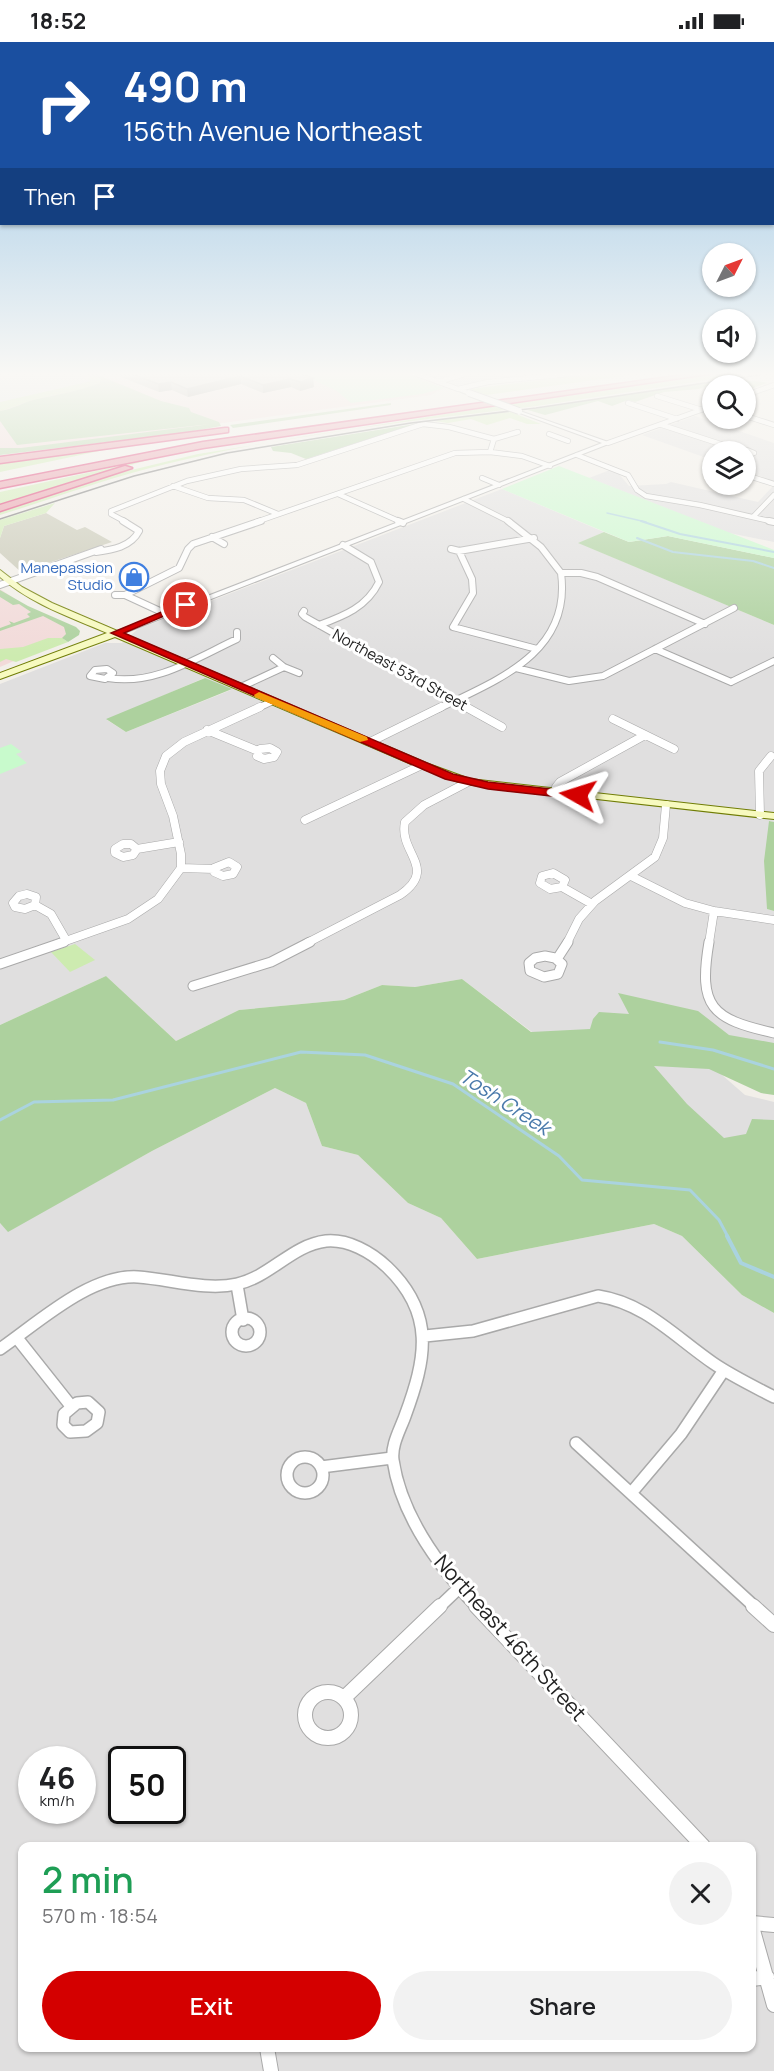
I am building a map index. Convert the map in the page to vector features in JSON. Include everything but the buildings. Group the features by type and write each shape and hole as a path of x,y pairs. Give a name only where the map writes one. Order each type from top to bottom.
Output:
{"highway":[{"path":"0,478 51,468"},
{"path":"0,485 82,468"},
{"path":"0,490 105,468"},
{"path":"0,508 130,468"}],"main road":[{"path":"0,573 4,583 79,618 422,765 468,782 774,816"},
{"path":"70,649 87,634 79,618"},
{"path":"0,676 116,633"}],"street":[{"path":"4,583 137,536 139,531 136,528 111,514 111,511 202,476 275,468"},
{"path":"115,595 125,595 179,568 188,547 414,468"},
{"path":"116,633 543,468"},
{"path":"609,468 627,475 637,490 646,496 700,505 774,522"},
{"path":"391,476 403,480"},
{"path":"756,476 774,484"},
{"path":"482,478 500,485"},
{"path":"173,486 208,498 244,500 294,519"},
{"path":"338,494 403,522"},
{"path":"754,516 774,495"},
{"path":"370,742 455,701 516,668 537,649 559,620 565,597 561,573 534,538 503,516 464,499"},
{"path":"212,537 224,543"},
{"path":"451,549 459,551 534,538"},
{"path":"319,625 360,607 376,591 379,582 371,562 342,545"},
{"path":"453,627 454,622 468,603 473,586 473,577 459,551"},
{"path":"561,573 581,573 597,577 705,624"},
{"path":"125,595 164,613"},
{"path":"516,668 571,684 603,676 734,608"},
{"name":"Northeast 53rd Street","path":"304,611 302,614 305,617 502,727"},
{"path":"445,628 453,627 537,649"},
{"path":"108,678 120,680 168,672 237,639 237,632"},
{"path":"655,649 731,684 774,661"},
{"path":"273,658 284,667 299,673"},
{"path":"241,687 284,667"},
{"path":"0,964 109,927 158,899 181,868 179,842 173,816 161,784 160,771 166,756 173,748 207,730 273,701"},
{"path":"613,719 674,749"},
{"path":"207,730 258,751"},
{"path":"556,793 556,787 560,782 590,768 645,735"},
{"path":"760,815 759,771 771,756"},
{"path":"305,820 422,765"},
{"path":"193,986 271,962 400,895 414,883 419,866 403,831 405,821 413,813 468,782"},
{"path":"557,959 564,952 579,918 592,904 655,857 662,847 666,805"},
{"path":"137,849 179,842"},
{"path":"181,868 214,869"},
{"path":"631,876 685,903 714,911 774,920"},
{"path":"562,887 592,904"},
{"path":"35,905 51,914 66,940"},
{"path":"714,911 704,992 708,1003 722,1016 739,1026 774,1033"},
{"path":"0,1349 94,1286 113,1278 151,1278 237,1285 263,1273 310,1244 328,1240 344,1242 368,1252 388,1267 404,1286 423,1323 425,1336 423,1362 392,1458 321,1467"},
{"path":"237,1285 243,1320"},
{"path":"425,1336 474,1331 598,1296 613,1296 633,1304 724,1371 774,1397"},
{"path":"17,1338 71,1406"},
{"path":"632,1492 665,1458 698,1413 724,1371"},
{"path":"576,1443 774,1624"},
{"name":"Northeast 46th Street","path":"392,1458 409,1508 426,1543 459,1588 699,1842"},
{"path":"344,1698 459,1588"},
{"path":"756,1925 774,1925"},
{"path":"756,1955 759,1978 774,2005"},
{"path":"268,2052 271,2071"}],"shaded area":[{"path":"756,468 774,468 774,481 756,475"},
{"path":"610,470 619,474 629,486 671,482 702,489 702,495 728,495 758,502 774,485 774,542 729,533 589,478"},
{"path":"502,489 604,532 579,543 774,625 774,822 769,821 767,909 774,911 774,1049 613,1047 532,1032 462,979 415,987 382,985 344,1000 239,1010 176,1041 106,976 0,1025 0,684 105,643 122,643 138,629","holes":["204,678 231,690 126,732 107,720"]},
{"path":"46,513 77,530 85,527 112,542 21,572 0,553 0,538 4,526"},
{"path":"0,589 27,607 79,633 0,667"},
{"path":"640,1060 713,1067 745,1095 774,1102 774,1130 721,1144"},
{"path":"275,1088 306,1103 322,1146 358,1155 408,1203 441,1218 477,1259 654,1224 682,1236 742,1295 774,1313 774,2071 0,2071 0,1223 8,1231 152,1151"}],"green space":[{"path":"0,468 20,468 0,472"},
{"path":"111,468 122,468 0,505 0,492"},
{"path":"151,468 0,515 0,512 21,503 123,472"},
{"path":"555,468 563,468 774,550 774,558 668,536 629,542 502,489"},
{"path":"55,503 46,513 4,526 0,538 0,520"},
{"path":"604,532 629,542 668,536 774,558 774,625 578,543"},
{"path":"0,590 28,606 76,627 80,631 79,635 68,642 62,638 66,634 64,627 43,616 0,631 0,628 11,624 9,621 14,623 30,617 27,614 31,612 19,604 13,605 0,597"},
{"path":"48,638 62,638 68,642 16,662 6,659 0,662 0,649 23,647"},
{"path":"205,678 232,689 126,732 106,719"},
{"path":"11,744 22,752 16,754 27,763 0,774 0,748"},
{"path":"769,821 774,822 774,911 767,909 764,861"},
{"path":"75,944 95,960 70,972 51,952"},
{"path":"106,976 176,1041 239,1010 344,1000 382,985 415,987 462,979 531,1032 590,1029 593,1019 599,1012 629,1014 618,993 698,1011 729,1035 774,1043 774,1095 761,1093 709,1069 654,1066 687,1104 724,1138 746,1134 752,1119 774,1120 774,1313 742,1295 682,1236 654,1224 477,1259 441,1218 408,1203 358,1155 322,1146 306,1103 275,1088 152,1151 8,1232 0,1223 0,1025"}],"waterway":[{"path":"607,513 646,522"},
{"path":"641,521 680,534 774,552"},
{"path":"637,538 673,552 753,561 774,568"},
{"path":"660,1042 713,1050 774,1069"},
{"name":"Tosh Creek","path":"0,1120 34,1102 113,1100 301,1052 365,1055 453,1084 559,1156 582,1180 690,1190 719,1220 728,1237"},
{"name":"Tosh Creek","path":"727,1236 741,1263 774,1277"}],"tram line":[{"path":"0,519 134,476 168,468"}],"slow traffic":[{"path":"259,695 363,740"}],"place":[{"name":"Manepassion Studio","path":"134,577"}],"route":[{"path":"186,605 116,633 449,776 488,785 578,795"}]}
